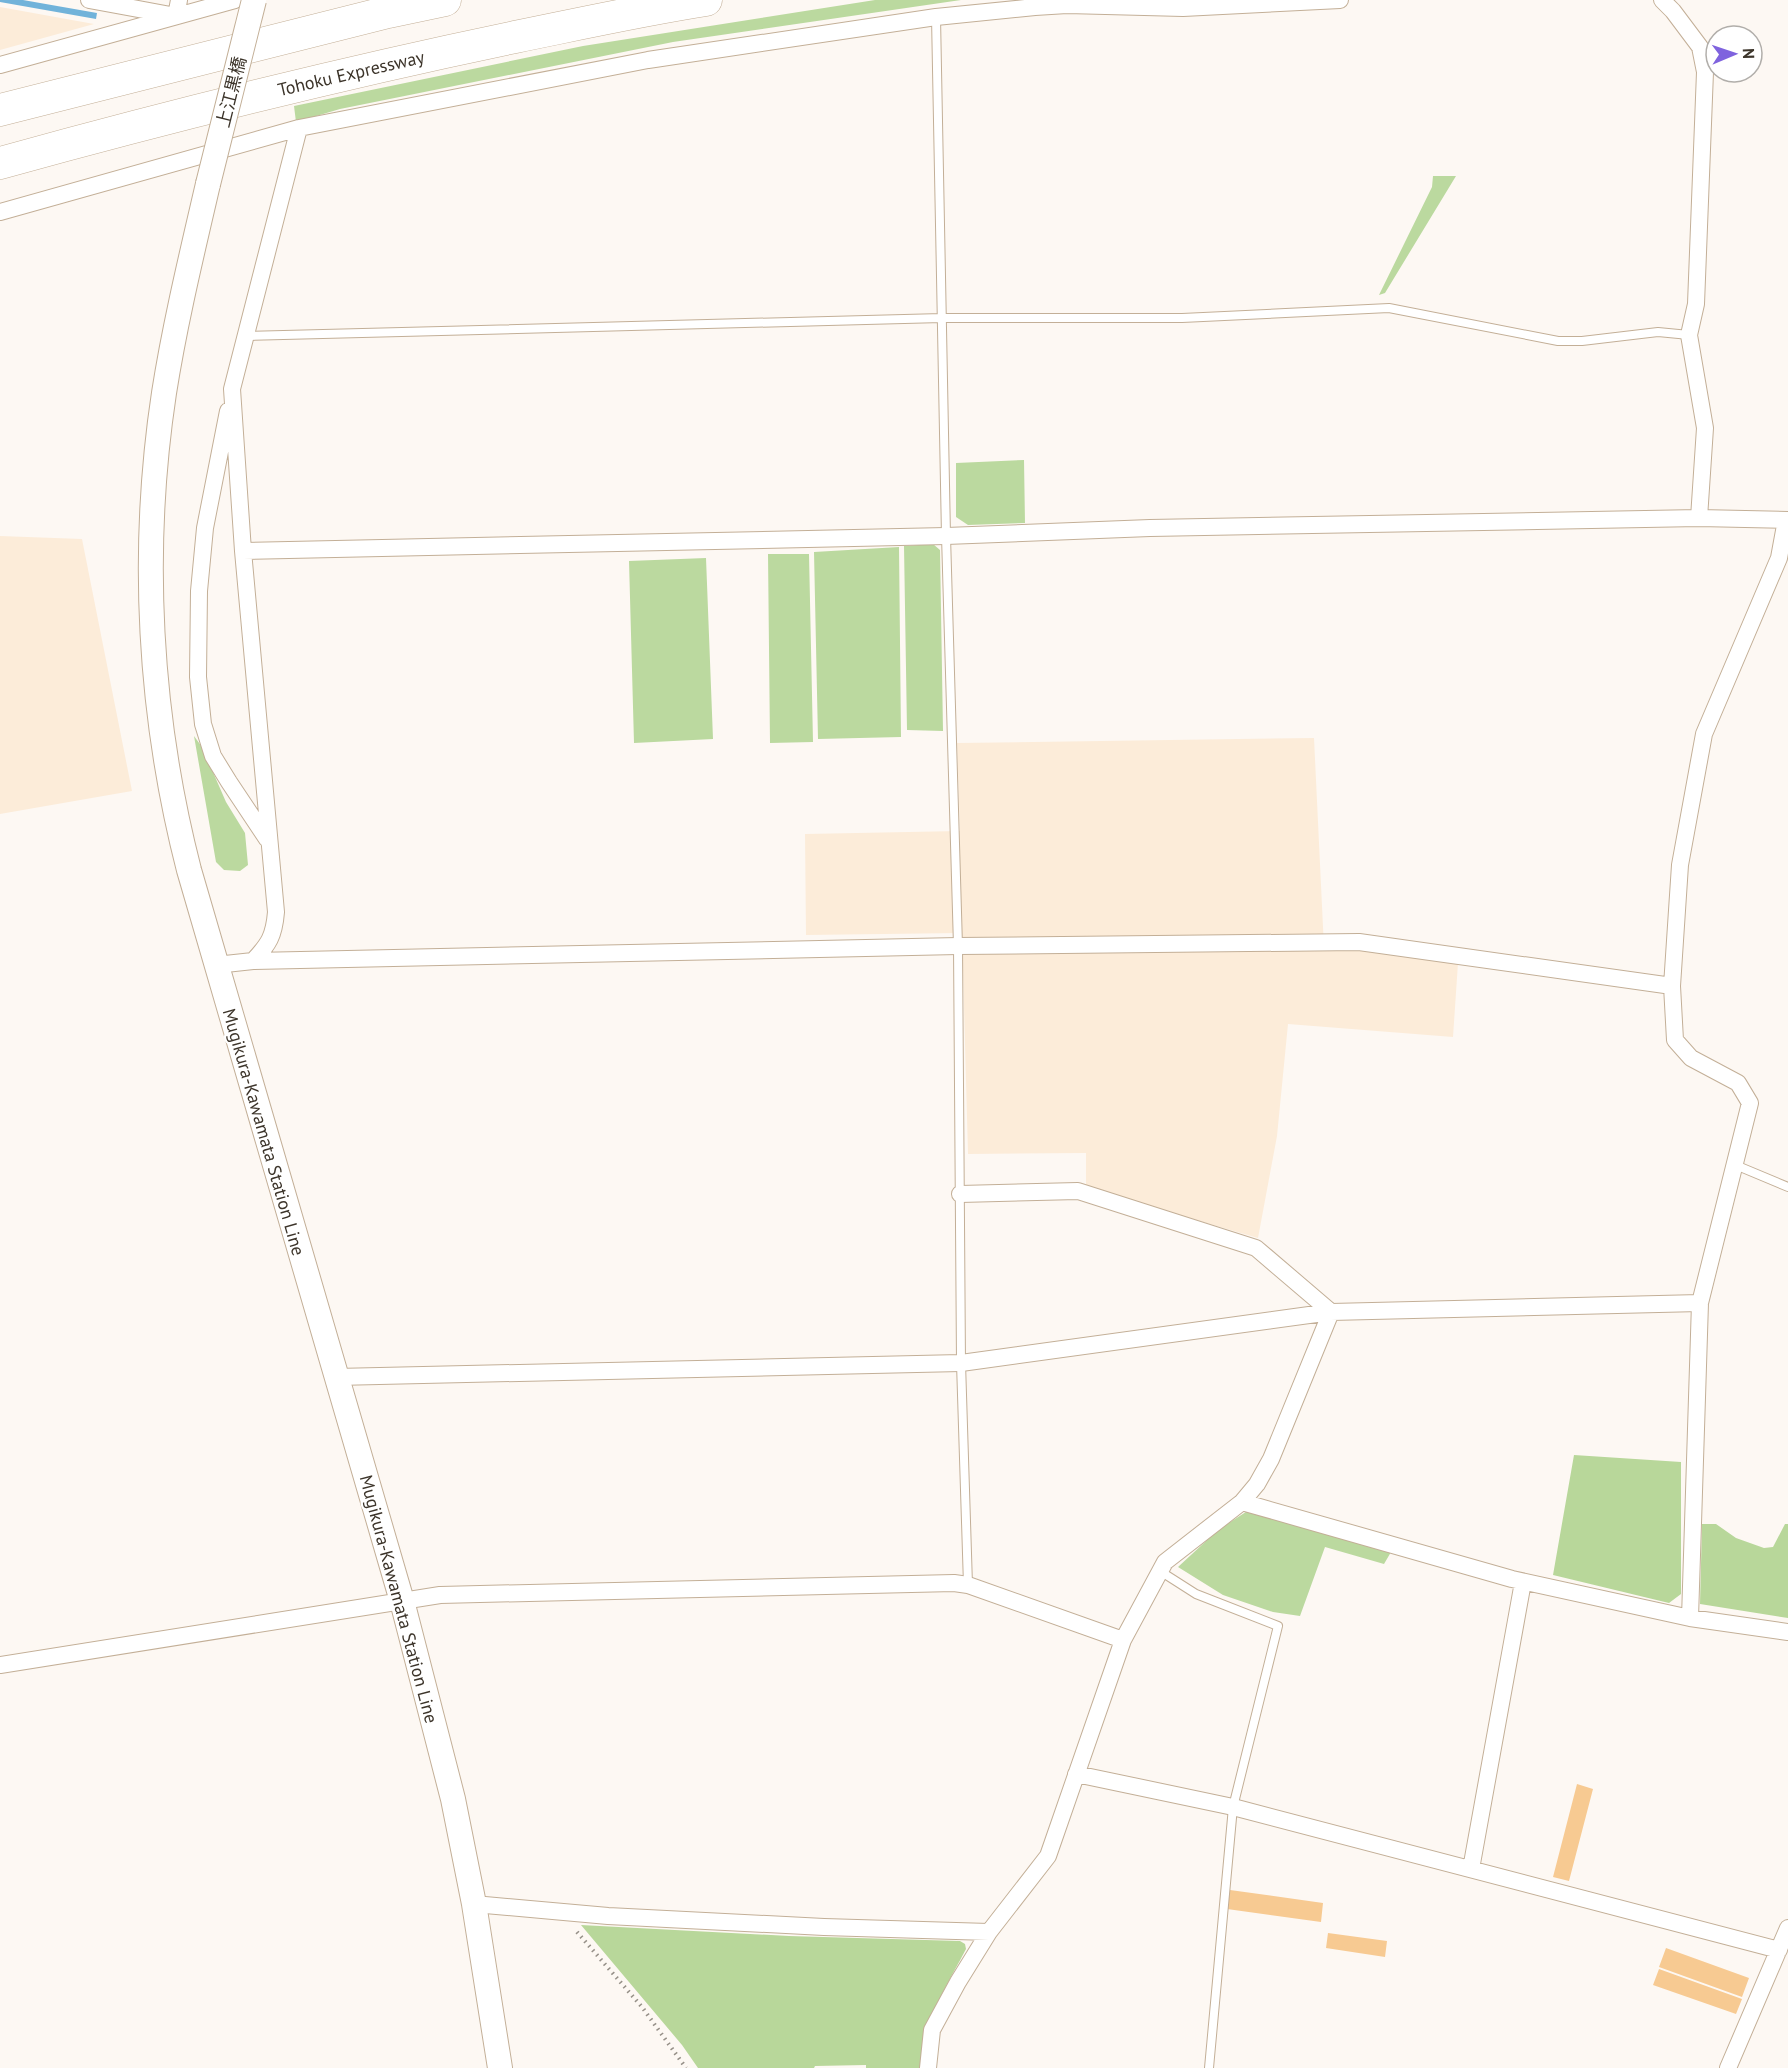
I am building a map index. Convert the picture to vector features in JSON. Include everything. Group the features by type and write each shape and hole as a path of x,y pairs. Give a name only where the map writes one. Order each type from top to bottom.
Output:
{"highway":[{"path":"0,110 388,12 445,0"},
{"name":"Tohoku Expressway","path":"0,164 151,121 396,61 648,9 706,0"}],"main road":[{"name":"上江黒橋","path":"208,184 254,0"},
{"name":"Mugikura-Kawamata Station Line","path":"208,184 164,394 153,499 152,613 162,743 176,819 216,965 402,1601 453,1799 474,1904 501,2068"}],"street":[{"path":"89,0 178,8"},
{"path":"0,65 178,8 236,0"},
{"path":"0,212 299,128 648,60 936,17 1035,7 1340,0"},
{"path":"1662,0 1700,47 1705,72 1696,304 1689,335 1705,428 1699,518"},
{"path":"270,842 213,756 203,724 198,677 199,591 205,528 232,390 248,336 299,128"},
{"path":"232,390 243,551 276,912 274,930 268,946 253,961"},
{"path":"243,551 946,536 1150,528 1699,518 1787,520 1779,558 1704,734 1680,865 1672,986 1675,1040 1691,1058 1738,1083 1750,1103 1700,1303 1690,1618"},
{"path":"216,965 253,961 958,946 1359,942 1672,986"},
{"path":"960,1194 1078,1191 1256,1248 1331,1312"},
{"path":"336,1377 961,1363 1331,1312 1700,1303"},
{"path":"928,2068 932,2030 989,1932 1048,1856 1124,1640 1160,1571 1165,1562 1242,1502 1257,1484 1272,1459 1331,1312"},
{"path":"1242,1502 1523,1582 1690,1618 1788,1632"},
{"path":"1471,1869 1523,1582"},
{"path":"0,1665 440,1595 942,1583 968,1585 1124,1640"},
{"path":"1076,1774 1233,1807 1779,1950"},
{"path":"474,1904 608,1916 824,1927 989,1932"},
{"path":"1728,2068 1788,1928"}],"lane":[{"path":"936,17 946,536 958,946 961,1363 968,1585"},
{"path":"248,336 942,318 1182,318 1389,308 1558,341 1582,342 1658,332 1689,335"},
{"path":"1733,1164 1788,1187"},
{"path":"1160,1571 1196,1594 1278,1626 1233,1807 1209,2068"}],"path":[{"path":"559,1911 642,2007 686,2068"}],"shaded area":[{"path":"0,7 94,24 0,50"},
{"path":"0,536 82,539 132,791 0,814"},
{"path":"1314,738 1324,948 1359,947 1458,963 1453,1037 1288,1024 1277,1136 1258,1238 1086,1188 1086,1153 968,1154 962,933 806,935 805,834 960,831 957,743"}],"green space":[{"path":"875,0 961,0 673,42 340,109 296,122 294,106 583,46"},
{"path":"1433,176 1456,176 1385,293 1379,295 1432,187"},
{"path":"1024,460 1025,523 968,525 956,517 956,463"},
{"path":"933,544 940,550 943,731 907,730 904,546"},
{"path":"899,547 901,737 818,739 814,552"},
{"path":"768,554 809,554 813,742 770,743"},
{"path":"706,558 713,739 634,743 629,561"},
{"path":"194,736 202,747 226,802 245,833 248,865 240,871 224,870 216,862"},
{"path":"1574,1455 1681,1462 1681,1594 1669,1603 1553,1575"},
{"path":"1249,1510 1391,1552 1384,1564 1325,1547 1300,1616 1273,1612 1223,1595 1178,1567 1218,1530"},
{"path":"1702,1524 1716,1524 1736,1538 1764,1548 1773,1547 1785,1524 1788,1524 1788,1618 1700,1604"},
{"path":"581,1925 789,1936 960,1941 965,1944 966,1949 930,2021 920,2068 866,2068 866,2065 815,2066 814,2068 698,2068 682,2045"}],"water":[{"path":"0,0 23,0 97,13 96,19 0,2"}],"building":[{"path":"1577,1784 1593,1789 1569,1881 1553,1877"},
{"path":"1230,1890 1323,1903 1321,1922 1227,1909"},
{"path":"1328,1933 1387,1941 1385,1957 1326,1948"},
{"path":"1666,1948 1749,1978 1742,1997 1659,1967"},
{"path":"1659,1969 1742,1999 1736,2014 1653,1985"}]}
